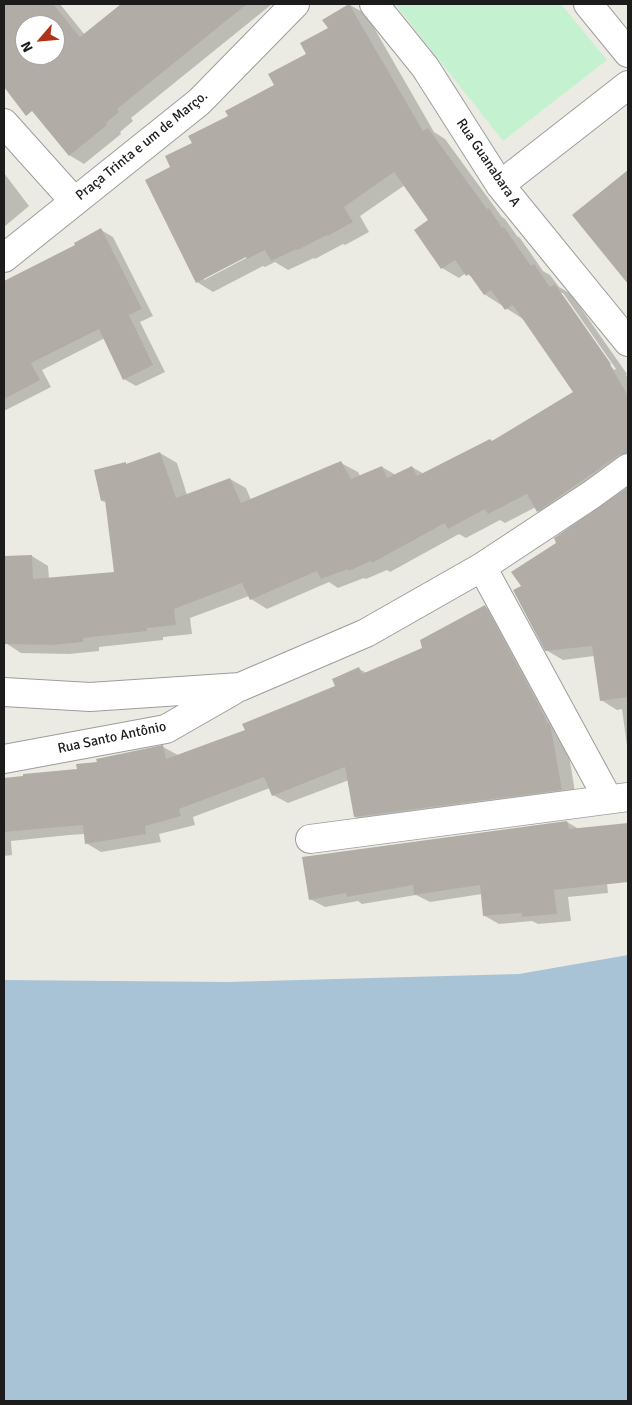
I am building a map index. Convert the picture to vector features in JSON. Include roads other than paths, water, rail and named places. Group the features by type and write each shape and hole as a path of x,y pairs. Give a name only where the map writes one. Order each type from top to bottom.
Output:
{"street":[{"name":"Praça Trinta e um de Março.","path":"4,258 200,102 295,4"},
{"name":"Rua Guanabara A","path":"374,4 425,67 500,185 628,342"},
{"path":"588,4 628,52"},
{"path":"500,185 628,85"},
{"path":"4,123 74,201"},
{"path":"4,692 90,696 240,687 366,633 482,567 592,496 628,468"},
{"path":"310,839 618,798 482,567"},
{"name":"Rua Santo Antônio","path":"4,759 166,729 240,687"}],"water":[{"path":"628,955 628,1401 4,1401 4,980 227,982 519,974"}]}
